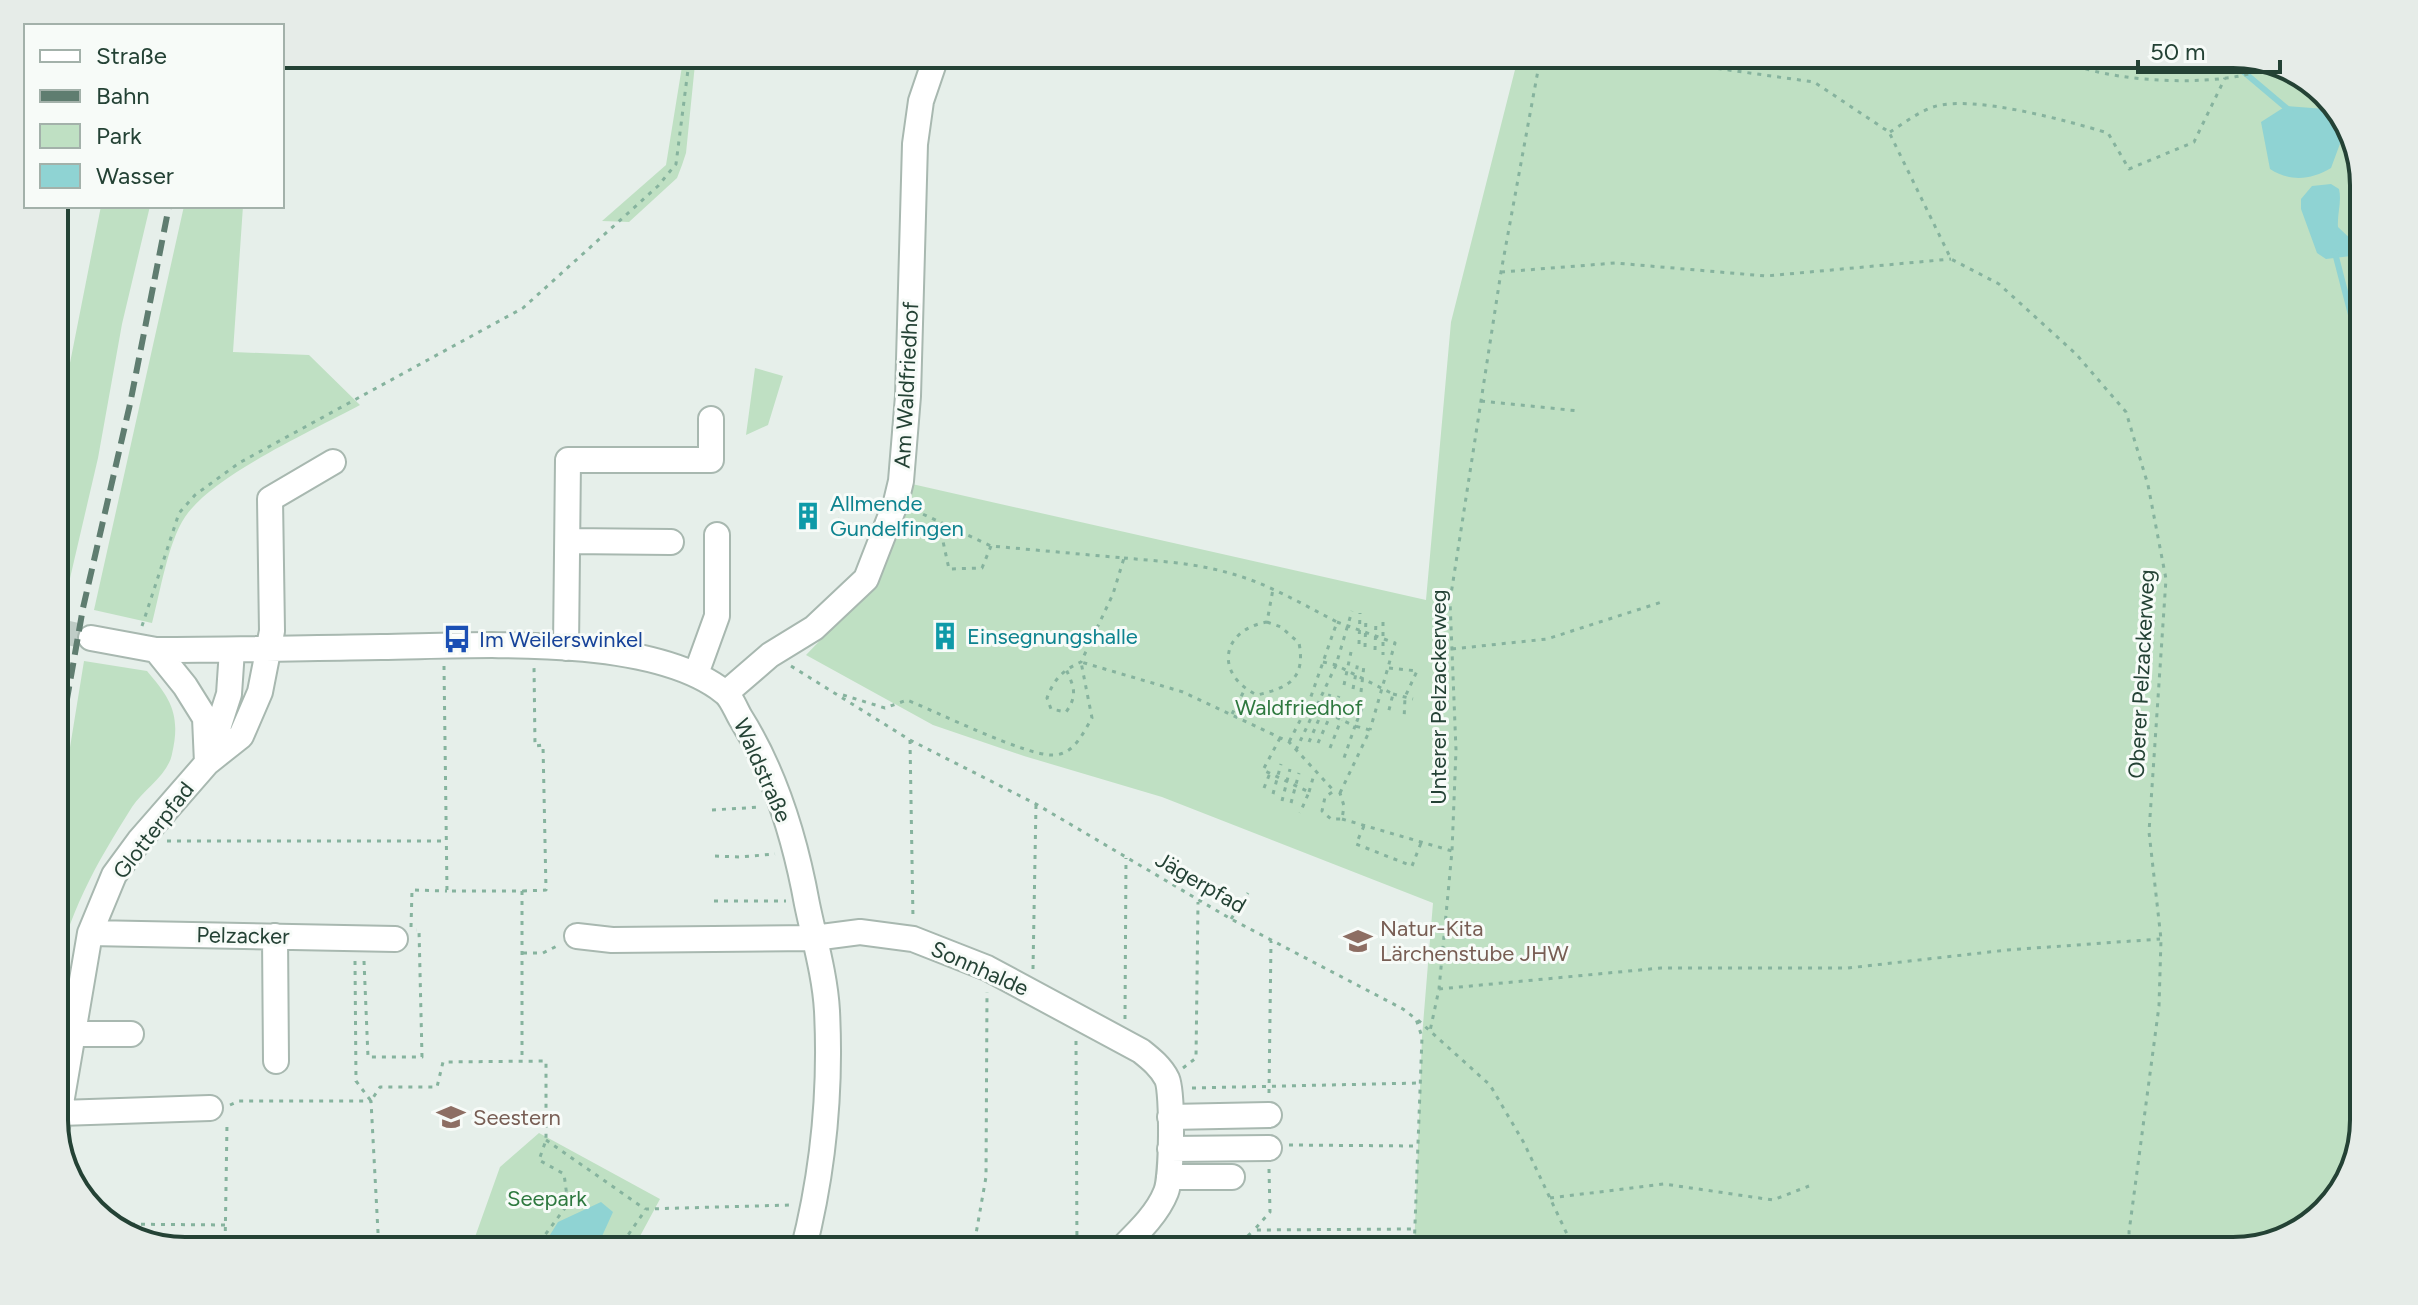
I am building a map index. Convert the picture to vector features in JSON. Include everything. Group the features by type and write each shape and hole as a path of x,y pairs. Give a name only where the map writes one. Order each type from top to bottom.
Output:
{"street":[{"name":"Am Waldfriedhof","path":"726,693 770,655 814,628 866,579 896,502 901,481 915,144 921,101 932,68"},
{"path":"566,648 568,460 711,460 711,419"},
{"name":"Glotterpfad","path":"68,1059 90,933 114,875 139,841 207,763 241,736 260,692 272,631 270,499 333,462"},
{"path":"696,674 717,616 717,535"},
{"path":"568,541 671,542"},
{"name":"Waldstraße","path":"91,638 232,650 443,646 566,648 635,655 696,674 726,693 751,734 783,805 797,853 827,1008 827,1106 806,1237"},
{"name":"Glotterpfad","path":"144,644 185,686 205,718 207,763"},
{"name":"Glotterpfad","path":"207,763 229,694 232,650"},
{"name":"Sonnhalde","path":"577,936 612,940 814,938 860,932 913,939 987,968 1141,1051 1160,1068 1169,1085"},
{"name":"Pelzacker","path":"90,933 395,939"},
{"path":"275,936 276,1061"},
{"path":"72,1034 131,1034"},
{"path":"1132,1237 1167,1191 1169,1085"},
{"path":"68,1122 221,1112"},
{"path":"1170,1117 1269,1115"},
{"path":"1170,1149 1269,1148"},
{"path":"1169,1177 1232,1177"}],"path":[{"path":"144,644 161,563 179,513 195,495 239,463 523,308 658,186 676,164 688,68"},
{"name":"Unterer Pelzackerweg","path":"1430,1031 1439,989 1452,851 1456,750 1450,601 1501,272 1538,68"},
{"path":"1501,272 1615,263 1766,276 1951,259 1889,132 1814,82 1714,68"},
{"path":"2086,68 2144,81 2228,77 2257,70"},
{"path":"1889,132 1933,107 1973,104 2061,118 2108,133 2129,169 2194,142 2228,77"},
{"name":"Oberer Pelzackerweg","path":"1951,259 1999,284 2076,354 2126,412 2144,470 2166,579 2149,832 2161,939 2159,1006 2129,1237"},
{"path":"1481,401 1579,411"},
{"path":"896,502 991,546 1164,561 1228,572 1273,589 1337,622 1395,643 1370,730 1340,793 1344,806 1342,819"},
{"path":"939,522 949,569 982,568 991,546"},
{"path":"839,694 885,708 907,700 1022,748 1055,756 1076,745 1092,718 1081,662 1113,594 1124,558"},
{"path":"1267,622 1273,589"},
{"path":"1452,649 1547,639 1665,601"},
{"path":"1296,750 1336,665 1352,611"},
{"path":"1360,613 1365,647"},
{"path":"1359,644 1366,617"},
{"path":"1375,650 1376,620"},
{"path":"1267,622 1281,627 1299,643 1301,668 1293,680 1279,690 1257,695 1236,681 1227,655 1235,635 1251,625 1267,622"},
{"path":"1289,742 1308,705 1337,622"},
{"path":"1383,622 1383,655"},
{"path":"443,646 447,891"},
{"path":"359,937 368,1057 422,1057 419,930 407,930 412,926 412,890 546,890 543,745 535,746 535,647"},
{"path":"1344,685 1351,652"},
{"name":"Jägerpfad","path":"770,655 839,694 910,740 1036,804 1231,919 1403,1009 1430,1031"},
{"path":"1066,669 1073,684 1074,700 1066,712 1051,709 1047,698 1053,682 1066,669 1081,662 1183,692 1289,742 1334,791 1340,793"},
{"path":"1323,662 1336,665 1393,694 1413,699"},
{"path":"1353,689 1358,662"},
{"path":"1361,692 1364,665"},
{"path":"1388,668 1417,671 1405,697 1404,720"},
{"path":"1231,715 1245,689"},
{"path":"1309,742 1330,694"},
{"path":"1388,714 1393,694"},
{"path":"1318,743 1339,696"},
{"path":"1308,705 1370,730"},
{"path":"1344,758 1363,706"},
{"path":"1330,748 1341,720"},
{"path":"1280,738 1263,770 1309,792"},
{"path":"910,740 913,939"},
{"path":"1273,794 1281,764"},
{"path":"1282,801 1290,769"},
{"path":"1264,788 1270,773"},
{"path":"1291,803 1299,773"},
{"path":"1300,813 1313,778"},
{"path":"1334,791 1325,797 1322,811 1331,819 1342,819 1452,851"},
{"path":"1033,992 1036,804"},
{"path":"712,810 783,805"},
{"path":"1364,826 1356,844 1412,866 1421,842"},
{"path":"139,841 445,841"},
{"path":"715,856 797,853"},
{"path":"1125,1043 1126,857"},
{"path":"522,891 522,1062"},
{"path":"1231,919 1248,893"},
{"path":"1169,1085 1196,1058 1198,900"},
{"path":"714,901 807,901"},
{"path":"523,953 543,953 577,936"},
{"path":"359,937 356,1081 371,1101 378,1237"},
{"path":"1439,989 1661,968 1848,968 2007,950 2161,939"},
{"path":"1269,1115 1271,941"},
{"path":"975,1237 986,1177 987,968"},
{"path":"1076,1017 1077,1237"},
{"path":"1415,1237 1422,1037 1416,1019"},
{"path":"1430,1031 1490,1085 1524,1143 1568,1237"},
{"path":"371,1101 380,1087 437,1087 443,1062 546,1061 546,1140 539,1160 564,1174 568,1204 543,1237"},
{"path":"1169,1085 1420,1083"},
{"path":"226,1237 221,1112 239,1101 371,1101"},
{"path":"546,1140 646,1209 812,1204"},
{"path":"1247,1237 1270,1212 1269,1145 1419,1146"},
{"path":"1550,1198 1664,1184 1773,1200 1809,1186"},
{"path":"627,1237 646,1209"},
{"path":"132,1224 226,1225"},
{"path":"1254,1230 1415,1229"}],"green space":[{"path":"682,68 695,68 686,153 677,178 629,222 602,221 666,165"},
{"name":"Waldfriedhof","path":"1515,68 2233,68 2256,70 2285,80 2321,108 2344,147 2350,177 2350,1120 2348,1143 2338,1172 2310,1208 2285,1225 2263,1233 2233,1237 1415,1237 1422,1037 1433,903 1162,797 933,725 806,655 880,578 912,484 1426,600 1451,322"},
{"path":"101,208 150,208 122,324 98,458 68,587 68,373"},
{"path":"184,208 243,208 233,352 309,355 360,405 266,455 218,485 199,501 185,517 174,540 152,623 94,610"},
{"path":"755,368 783,376 768,425 746,435"},
{"path":"84,661 147,671 172,708 175,729 170,762 137,800 106,849 68,930 68,760"},
{"name":"Seepark","path":"539,1133 660,1199 640,1237 475,1237 500,1167"}],"water":[{"path":"2286,106 2322,109 2341,141 2331,168 2300,178 2270,169 2261,122"},
{"path":"2331,184 2339,189 2338,227 2350,238 2350,256 2326,259 2317,253 2301,209 2301,199 2312,186"},
{"path":"601,1202 613,1212 602,1237 549,1237 558,1222"}],"waterway":[{"path":"2240,69 2290,111"},
{"path":"2335,253 2350,311"}],"tunnel":[{"path":"68,633 91,638"}],"railway":[{"path":"68,693 83,608 130,404 169,208"}],"place":[{"name":"Allmende Gundelfingen","path":"808,516"},
{"name":"Einsegnungshalle","path":"945,636"},
{"name":"Im Weilerswinkel","path":"457,639"},
{"name":"Natur-Kita Lärchenstube JHW","path":"1358,941"},
{"name":"Seestern","path":"451,1117"}]}
